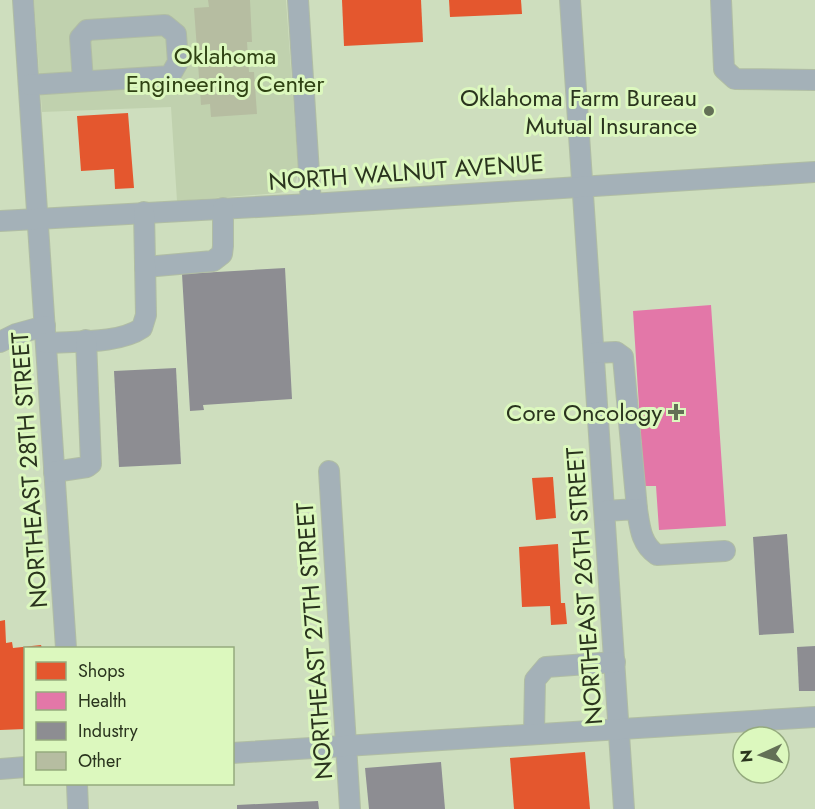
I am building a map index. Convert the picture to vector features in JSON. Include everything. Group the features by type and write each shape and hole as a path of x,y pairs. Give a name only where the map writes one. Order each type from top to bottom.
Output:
{"street":[{"name":"NORTHEAST 28TH STREET","path":"23,0 66,647"},
{"path":"298,0 311,204"},
{"name":"NORTHEAST 26TH STREET","path":"570,0 624,809"},
{"path":"722,0 724,69 728,75 735,79 815,80"},
{"path":"29,85 170,76 178,62 176,34 165,25 87,30 80,38 83,81"},
{"name":"NORTH WALNUT AVENUE","path":"0,221 815,172"},
{"path":"145,267 213,261 222,254 223,208"},
{"path":"0,342 16,334 86,340 127,336 142,328 146,315 144,212"},
{"path":"54,472 87,467 91,464 86,340"},
{"path":"594,353 616,352 623,357 637,509 647,549 657,555 725,551"},
{"name":"NORTHEAST 27TH STREET","path":"328,471 350,809"},
{"path":"605,511 637,509"},
{"path":"534,733 535,680 546,667 615,662"},
{"path":"234,753 815,717"},
{"path":"0,769 24,767"},
{"path":"77,785 78,809"}],"green space":[{"name":"Oklahoma Engineering Center","path":"34,0 286,0 298,168 294,185 278,193 177,201 171,107 42,112"}],"building: Shops":[{"path":"342,0 421,0 423,42 344,46"},
{"path":"449,0 521,0 522,14 450,17"},
{"path":"128,113 134,188 115,189 114,169 81,171 77,116"},
{"path":"553,477 556,518 536,520 532,478"},
{"path":"558,544 561,603 565,603 567,624 551,625 550,606 522,607 519,547"},
{"path":"5,620 6,643 12,642 13,648 41,645 42,647 24,647 24,729 0,730 0,621"},
{"path":"585,752 590,809 514,809 510,758"}],"building: Health":[{"path":"711,305 726,526 659,530 656,486 644,486 633,311"}],"building: Industry":[{"path":"285,268 292,399 203,405 204,410 190,411 182,274"},
{"path":"176,368 181,464 119,467 114,371"},
{"path":"787,534 794,633 759,635 753,537"},
{"path":"815,646 815,691 799,691 797,647"},
{"path":"441,762 445,809 369,809 365,768"},
{"path":"318,801 319,809 237,809 237,805"}],"building: Other":[{"path":"208,0 250,0 252,42 247,42 249,72 254,72 257,114 211,117 210,104 201,105 194,8 209,7"}],"place":[{"name":"Oklahoma Farm Bureau Mutual Insurance","path":"709,111"},
{"name":"Core Oncology","path":"676,412"}]}
